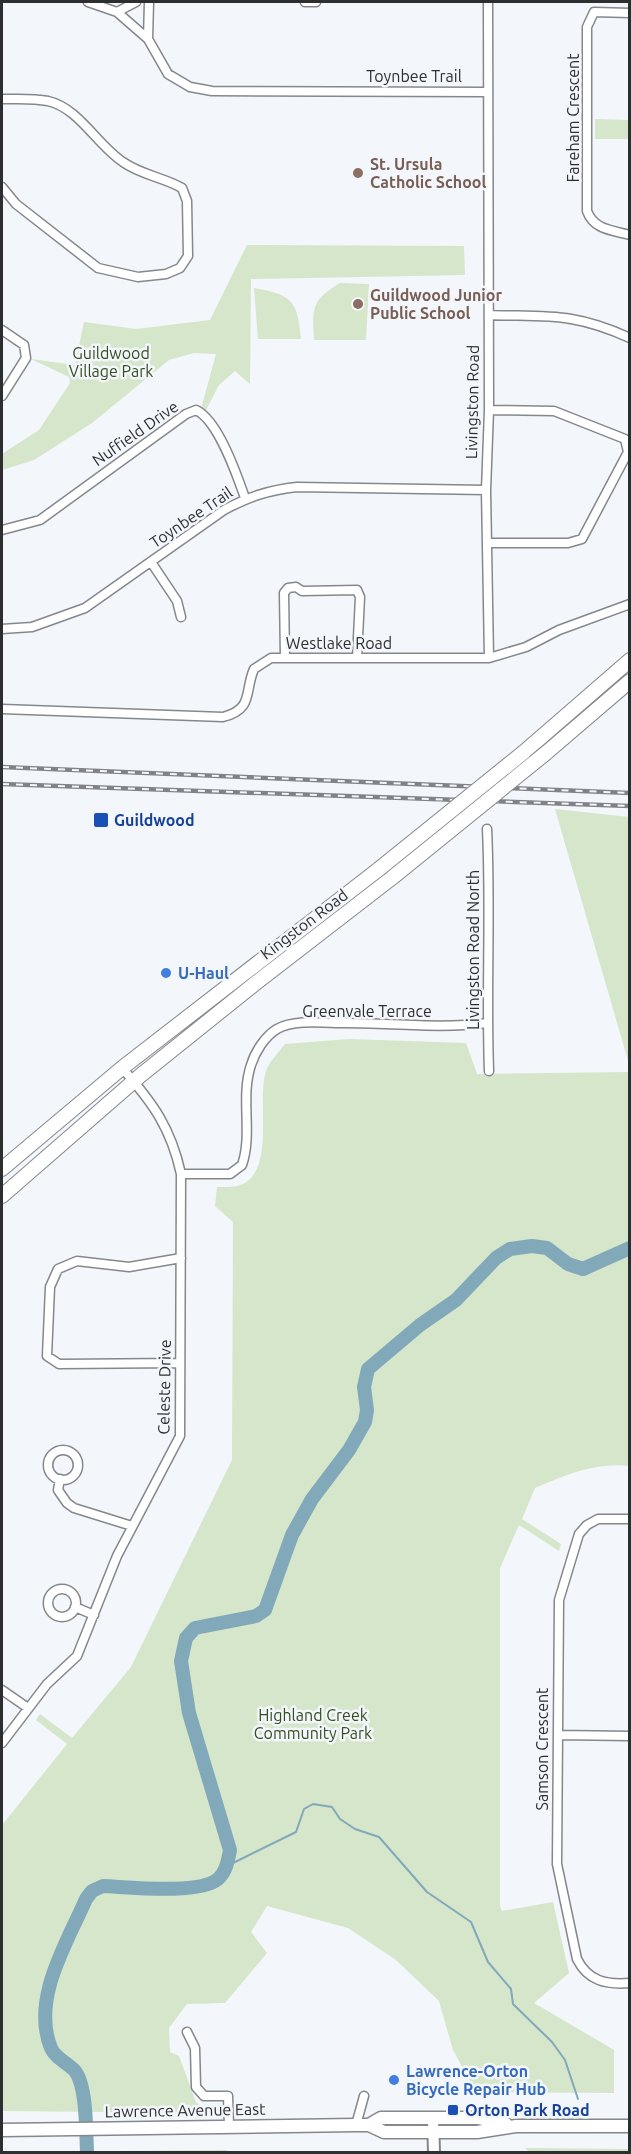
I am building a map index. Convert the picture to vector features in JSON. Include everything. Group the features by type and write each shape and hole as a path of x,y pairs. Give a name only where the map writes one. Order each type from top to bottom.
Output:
{"main road":[{"name":"Kingston Road","path":"2,1169 122,1068 379,869 524,752 630,660"},
{"name":"Kingston Road","path":"2,1196 134,1081 256,981 393,877 546,753 630,681"},
{"name":"Lawrence Avenue East","path":"363,2125 381,2118 478,2118 516,2126"},
{"name":"Lawrence Avenue East","path":"2,2130 363,2125 384,2132 477,2132 516,2126 630,2126"}],"street":[{"name":"Toynbee Trail","path":"88,2 117,12 148,39 168,74 190,87 212,91 488,92"},
{"path":"117,12 136,2"},
{"path":"148,39 149,2"},
{"path":"305,2 316,2"},
{"name":"Livingston Road","path":"488,2 489,410 486,490 489,658"},
{"name":"Fareham Crescent","path":"630,13 594,12 587,27 587,211 592,222 600,228 630,235"},
{"path":"2,99 45,100 57,104 70,112 105,149 124,163 182,188 188,201 188,256 180,268 166,274 138,277 98,268 16,204 2,187"},
{"path":"489,315 573,317 598,324 630,338"},
{"path":"2,330 24,345 26,358 2,396"},
{"name":"Nuffield Drive","path":"2,530 40,520 186,414 196,410 205,414 216,431 245,498"},
{"path":"488,543 568,543 582,539 628,452 625,439 554,411 489,410"},
{"name":"Toynbee Trail","path":"2,629 32,627 76,612 224,510 245,498 271,490 297,487 486,490"},
{"path":"151,562 177,601 181,617"},
{"path":"285,658 284,593 288,588 296,587 302,591 357,590 360,597 357,658"},
{"name":"Westlake Road","path":"2,709 223,717 235,714 245,704 254,669 271,658 489,658 526,647 559,630 630,604"},
{"name":"Livingston Road North","path":"487,830 490,886 487,1023 489,1071"},
{"name":"Greenvale Terrace","path":"181,1174 230,1174 242,1165 245,1153 245,1094 250,1065 261,1044 276,1029 319,1022 435,1026 487,1023"},
{"name":"Celeste Drive","path":"2,1743 52,1678 77,1656 132,1526 180,1436 181,1174 172,1136 160,1115 122,1068"},
{"path":"180,1363 59,1364 47,1356 50,1287 58,1269 77,1261 129,1267 181,1258"},
{"path":"60,1479 58,1490 66,1503 132,1526"},
{"name":"Samson Crescent","path":"630,1519 592,1522 579,1534 559,1600 557,1864 577,1959 583,1971 591,1978 605,1983 630,1983"},
{"path":"75,1607 94,1615"},
{"path":"2,1690 28,1708"},
{"path":"558,1735 630,1736"},
{"path":"187,2032 195,2048 196,2087 199,2094 228,2096 223,2126"},
{"path":"363,2125 364,2096"},
{"path":"433,2118 434,2152"}],"green space":[{"path":"595,119 629,120 629,139 595,139"},
{"name":"Guildwood Village Park","path":"247,245 464,246 465,275 251,279 250,384 235,371 219,385 205,412 201,409 216,354 194,353 169,360 92,423 34,460 2,470 2,454 39,430 70,383 69,377 31,359 75,365 84,322 136,329 210,320"},
{"path":"340,283 369,284 366,340 314,340 313,320 316,306 324,294"},
{"path":"254,288 277,293 290,301 297,315 301,339 258,339"},
{"path":"555,809 629,817 629,1064"},
{"name":"Highland Creek Community Park","path":"349,1039 466,1043 477,1074 629,1072 629,1466 593,1468 569,1474 535,1488 522,1519 561,1544 559,1551 519,1525 500,1568 500,1906 502,1911 553,1902 569,1973 534,2003 614,2050 614,2093 476,2092 453,2050 439,2001 396,1960 348,1928 267,1906 251,1932 267,1953 225,2003 187,2004 169,2028 170,2052 179,2056 196,2102 210,2113 2,2111 2,1825 67,1744 36,1720 40,1714 72,1738 131,1667 232,1460 233,1222 215,1206 217,1187 234,1187 249,1180 261,1158 263,1097 267,1068 285,1044"},
{"path":"525,2148 629,2149 630,2152 529,2152"},
{"path":"227,2150 227,2152 20,2152"}],"waterway":[{"path":"87,2152 82,2087 75,2071 55,2055 51,2048 46,2029 45,2010 48,1991 61,1953 86,1899 92,1891 103,1886 180,1889 209,1884 223,1873 230,1850 189,1713 181,1661 186,1638 195,1628 256,1616 265,1610 292,1535 312,1499 349,1450 365,1422 367,1410 364,1387 368,1369 420,1325 456,1300 496,1258 510,1249 532,1246 547,1248 568,1264 583,1269 630,1248"},
{"path":"227,1866 296,1832 304,1809 313,1804 332,1807 340,1819 355,1829 379,1837 427,1892 471,1922 488,1962 511,1989 513,2004 552,2042 565,2060 578,2099"}],"railway":[{"path":"2,767 630,793"},
{"path":"2,784 630,806"}],"place":[{"name":"St. Ursula Catholic School","path":"358,173"},
{"name":"Guildwood Junior Public School","path":"358,304"},
{"name":"Guildwood","path":"101,820"},
{"name":"U-Haul","path":"166,973"},
{"name":"Lawrence-Orton Bicycle Repair Hub","path":"394,2080"},
{"name":"Orton Park Road","path":"453,2110"}]}
